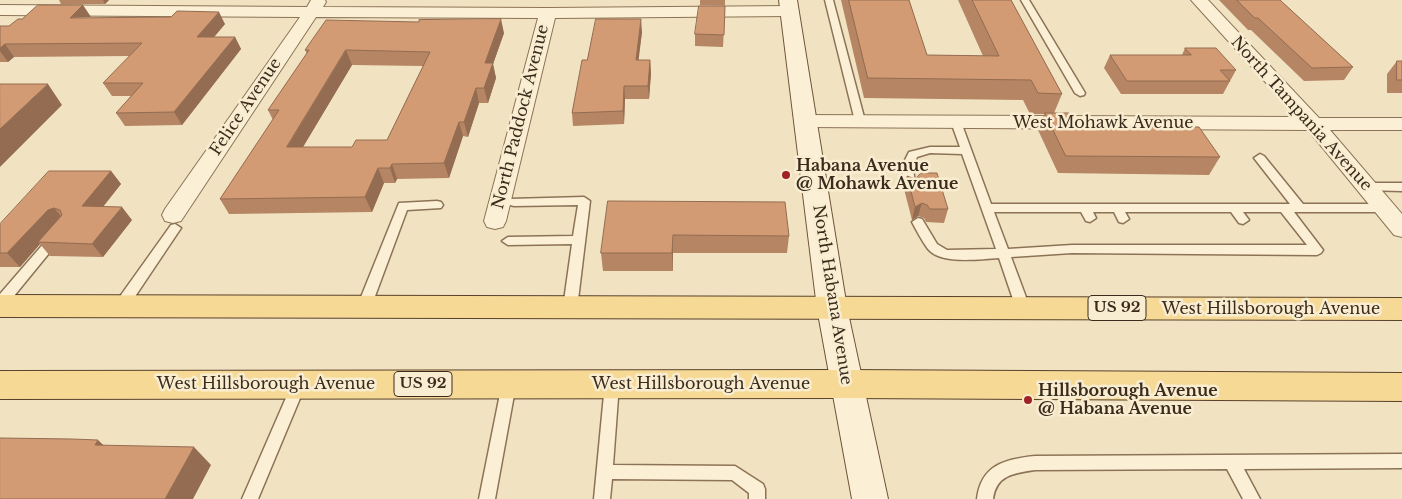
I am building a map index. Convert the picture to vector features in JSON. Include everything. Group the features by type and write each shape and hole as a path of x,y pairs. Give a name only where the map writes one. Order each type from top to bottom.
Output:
{"main road":[{"name":"West Hillsborough Avenue","path":"0,305 1402,309"},
{"name":"West Hillsborough Avenue","path":"0,384 846,384 1402,387"}],"street":[{"name":"North Tampania Avenue","path":"1199,0 1314,124 1402,229"},
{"path":"0,10 316,6 548,13 789,6"},
{"name":"Felice Avenue","path":"174,221 316,6"},
{"name":"North Habana Avenue","path":"789,6 832,308 870,499"},
{"name":"North Paddock Avenue","path":"495,221 548,13"},
{"name":"West Mohawk Avenue","path":"804,121 1402,124"}],"lane":[{"path":"829,0 860,121"},
{"path":"1025,0 1080,93"},
{"path":"956,122 988,208 1002,253 1024,308"},
{"path":"910,187 907,171 908,161 913,154 930,150 967,151"},
{"path":"1260,158 1300,208"},
{"path":"1366,187 1402,187"},
{"path":"514,202 584,201 570,308"},
{"path":"364,307 403,206 437,205"},
{"path":"988,208 1055,212 1085,207 1385,208"},
{"path":"1085,207 1090,218"},
{"path":"1117,207 1123,219"},
{"path":"1144,207 1151,219"},
{"path":"1172,207 1180,219"},
{"path":"1203,208 1211,220"},
{"path":"1234,208 1243,220"},
{"path":"918,222 933,248 945,254 978,255 1002,253 1069,243 1103,244 1140,250 1165,244 1198,250 1227,245 1264,250 1317,250 1284,208"},
{"path":"121,306 174,221"},
{"path":"0,305 65,227"},
{"path":"1134,238 1140,250"},
{"path":"1192,239 1198,250"},
{"path":"508,241 579,240"},
{"path":"1257,240 1264,250"},
{"path":"250,499 299,384"},
{"path":"487,499 509,384"},
{"path":"602,499 612,384"},
{"path":"985,499 985,491 990,480 1003,469 1020,464 1045,462 1402,460"},
{"path":"1232,462 1252,499"},
{"path":"604,472 735,473 757,489 758,499"}],"building":[{"path":"849,0 909,0 927,55 999,56 972,0 1011,0 1062,94 1038,93 1031,80 868,78"},
{"path":"1237,0 1280,0 1353,67 1312,68"},
{"path":"38,5 83,5 70,18 171,17 177,11 219,12 197,37 235,37 174,112 116,113 143,83 103,83 142,43 5,44 0,48 0,26 9,26 18,19 22,19"},
{"path":"699,6 725,6 724,35 695,34"},
{"path":"501,19 485,63 493,63 484,88 476,88 464,122 459,122 444,163 392,164 390,168 378,168 365,197 220,199 279,110 268,110 309,50 305,50 326,20 419,22 419,20","holes":["346,50 430,52 387,140 356,140 352,147 287,147"]},
{"path":"596,19 641,19 636,60 650,60 648,86 624,86 623,111 572,113 582,60 587,60"},
{"path":"1185,48 1216,48 1236,70 1220,70 1230,81 1127,81 1110,55 1191,55"},
{"path":"1397,61 1402,61 1402,80 1397,80"},
{"path":"0,84 48,84 0,129"},
{"path":"1045,113 1069,113 1076,126 1199,127 1220,157 1066,156"},
{"path":"49,171 111,171 82,206 122,207 92,244 38,242 62,215 60,210 54,208 48,210 7,253 0,253 0,224"},
{"path":"921,173 937,173 948,209 930,209 922,203 915,207 907,176 915,179"},
{"path":"608,201 785,202 789,236 673,235 672,253 601,253"},
{"path":"0,438 98,440 95,445 194,447 165,499 0,499"}],"place":[{"name":"Habana Avenue @ Mohawk Avenue","path":"786,175"},
{"name":"Hillsborough Avenue @ Habana Avenue","path":"1028,400"}]}
